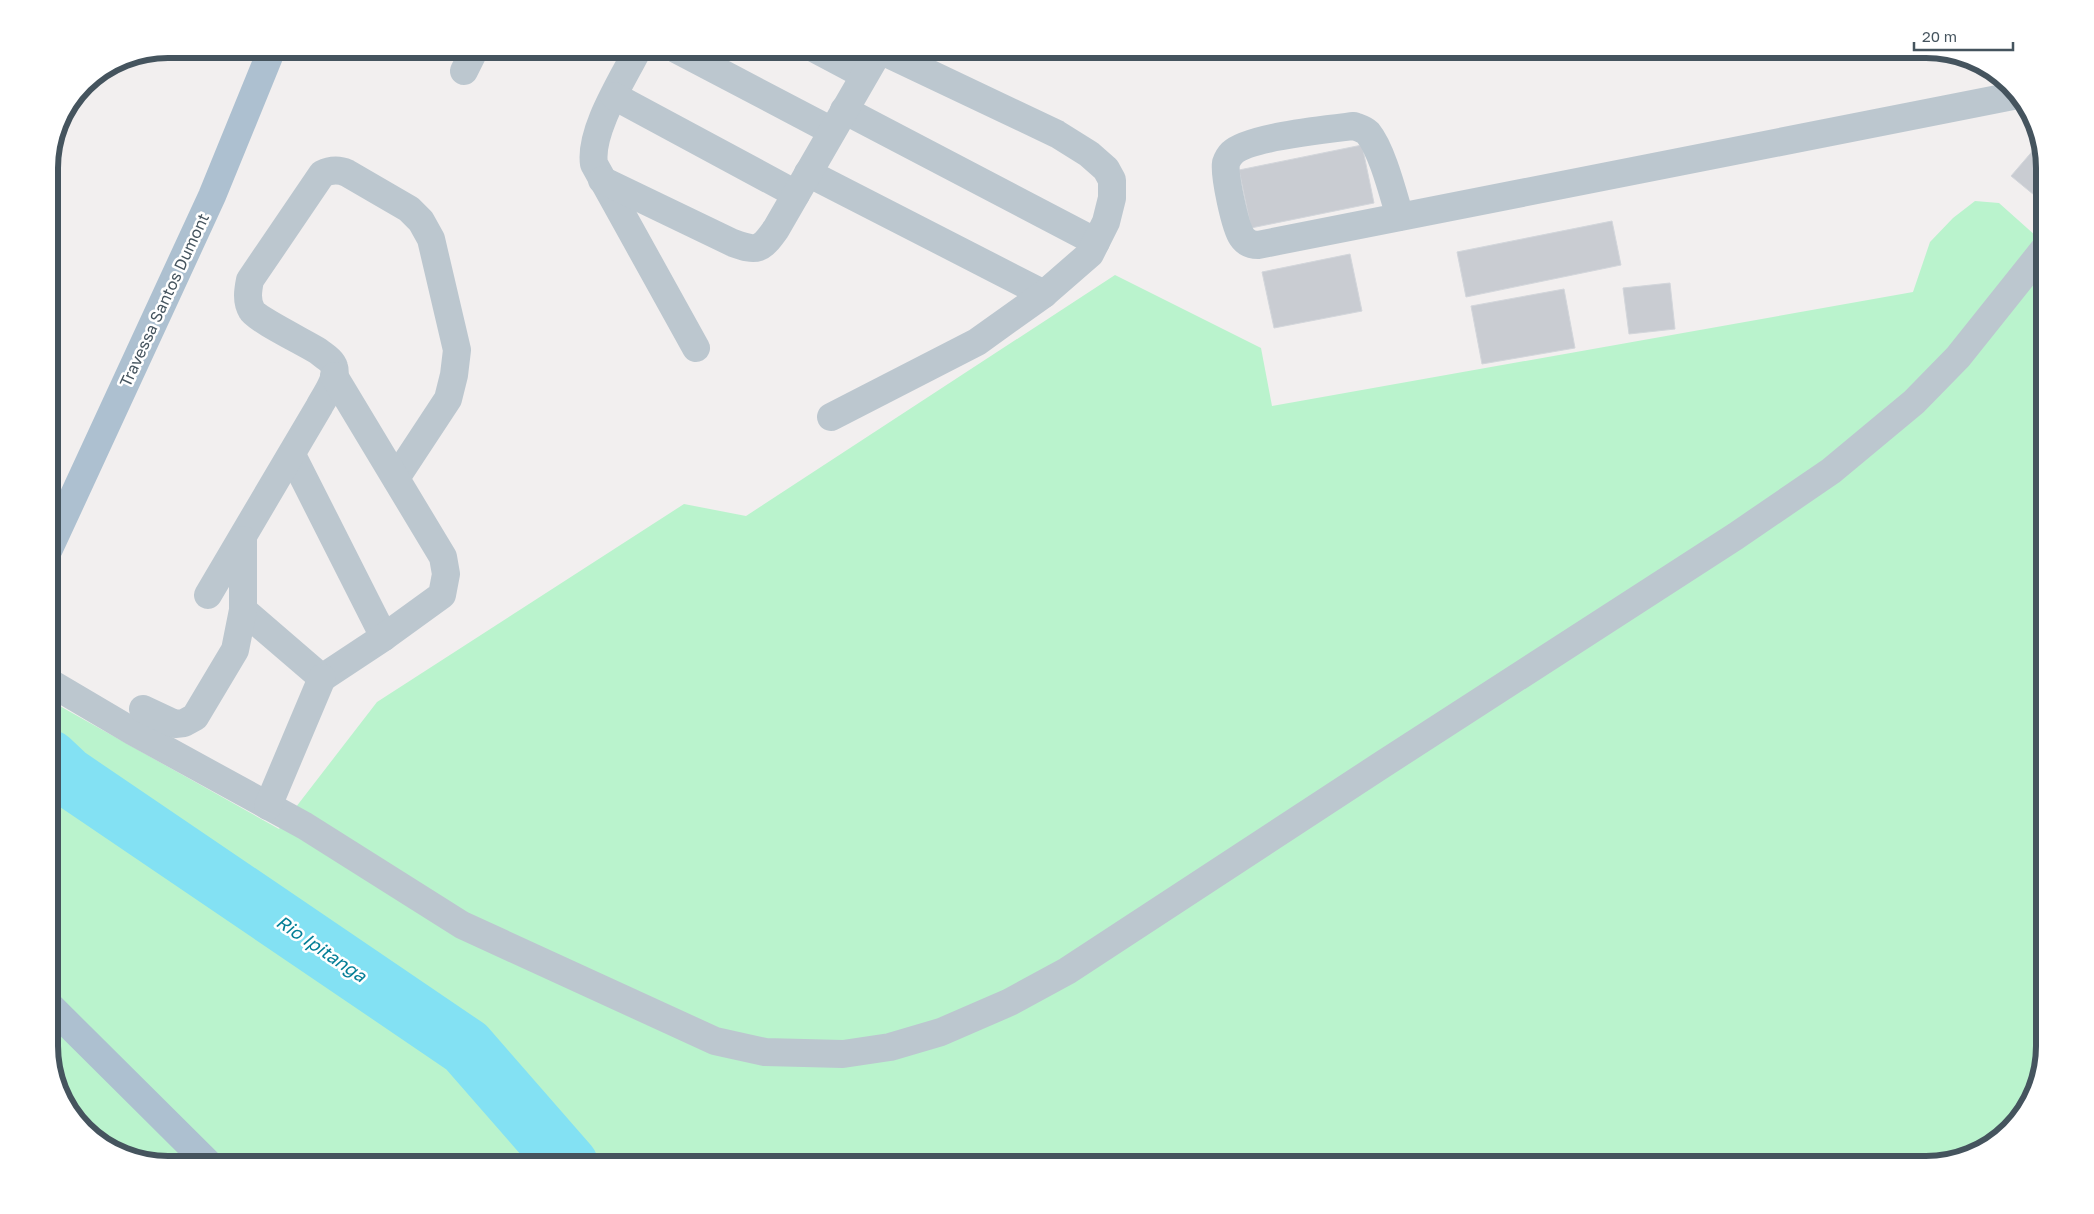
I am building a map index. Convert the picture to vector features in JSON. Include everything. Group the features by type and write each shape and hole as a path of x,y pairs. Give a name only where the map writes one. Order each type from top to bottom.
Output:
{"main road":[{"name":"Travessa Santos Dumont","path":"58,530 212,196 268,58"},
{"path":"58,1014 201,1156"}],"lane":[{"path":"633,58 598,131 593,154 594,164 696,348"},
{"path":"696,58 838,121 1096,242"},
{"path":"832,58 864,75"},
{"path":"602,180 733,243 753,249 760,248 765,244 802,183 874,58"},
{"path":"831,417 977,342 1044,294 1090,254 1106,222 1112,198 1112,180 1106,169 1089,154 1057,134 899,58"},
{"path":"614,96 1044,294"},
{"path":"1400,217 1378,151 1368,132 1362,128 1346,127 1278,137 1243,146 1231,154 1226,163 1237,227 1243,239 1252,245 1280,242 2010,97"},
{"path":"208,595 292,455 334,376 334,368 329,359 306,343 252,313 248,290 250,280 322,174 328,171 341,170 409,209 421,221 431,239 457,350 448,400 396,478"},
{"path":"58,687 132,731 306,826 462,925 714,1041 765,1052 843,1054 890,1047 941,1032 1010,1002 1067,971 1736,536 1831,471 1914,402 1958,357 2036,259"},
{"path":"268,806 322,678 384,637 442,594 445,584 443,557 334,376"},
{"path":"292,455 384,637"},
{"path":"143,709 175,724 184,723 194,717 235,650 243,610 243,538"},
{"path":"243,610 322,678"}],"green space":[{"path":"1975,201 1999,203 2036,236 2036,1061 2028,1089 2014,1114 1994,1134 1982,1142 1955,1153 1941,1156 153,1156 125,1148 100,1134 80,1114 72,1102 63,1082 58,1054 58,705 279,829 377,702 684,504 746,516 1115,275 1261,348 1272,406 1913,292 1930,242 1953,218"}],"building":[{"path":"1362,145 1374,203 1251,228 1239,170"},
{"path":"2034,149 2036,197 2011,176"},
{"path":"1612,221 1621,265 1466,297 1457,252"},
{"path":"1350,254 1362,311 1274,328 1262,272"},
{"path":"1670,283 1675,329 1629,334 1623,288"},
{"path":"1564,289 1575,348 1482,364 1471,306"}],"waterway":[{"name":"Rio Ipitanga","path":"58,768 67,776 466,1047 561,1156"}]}
